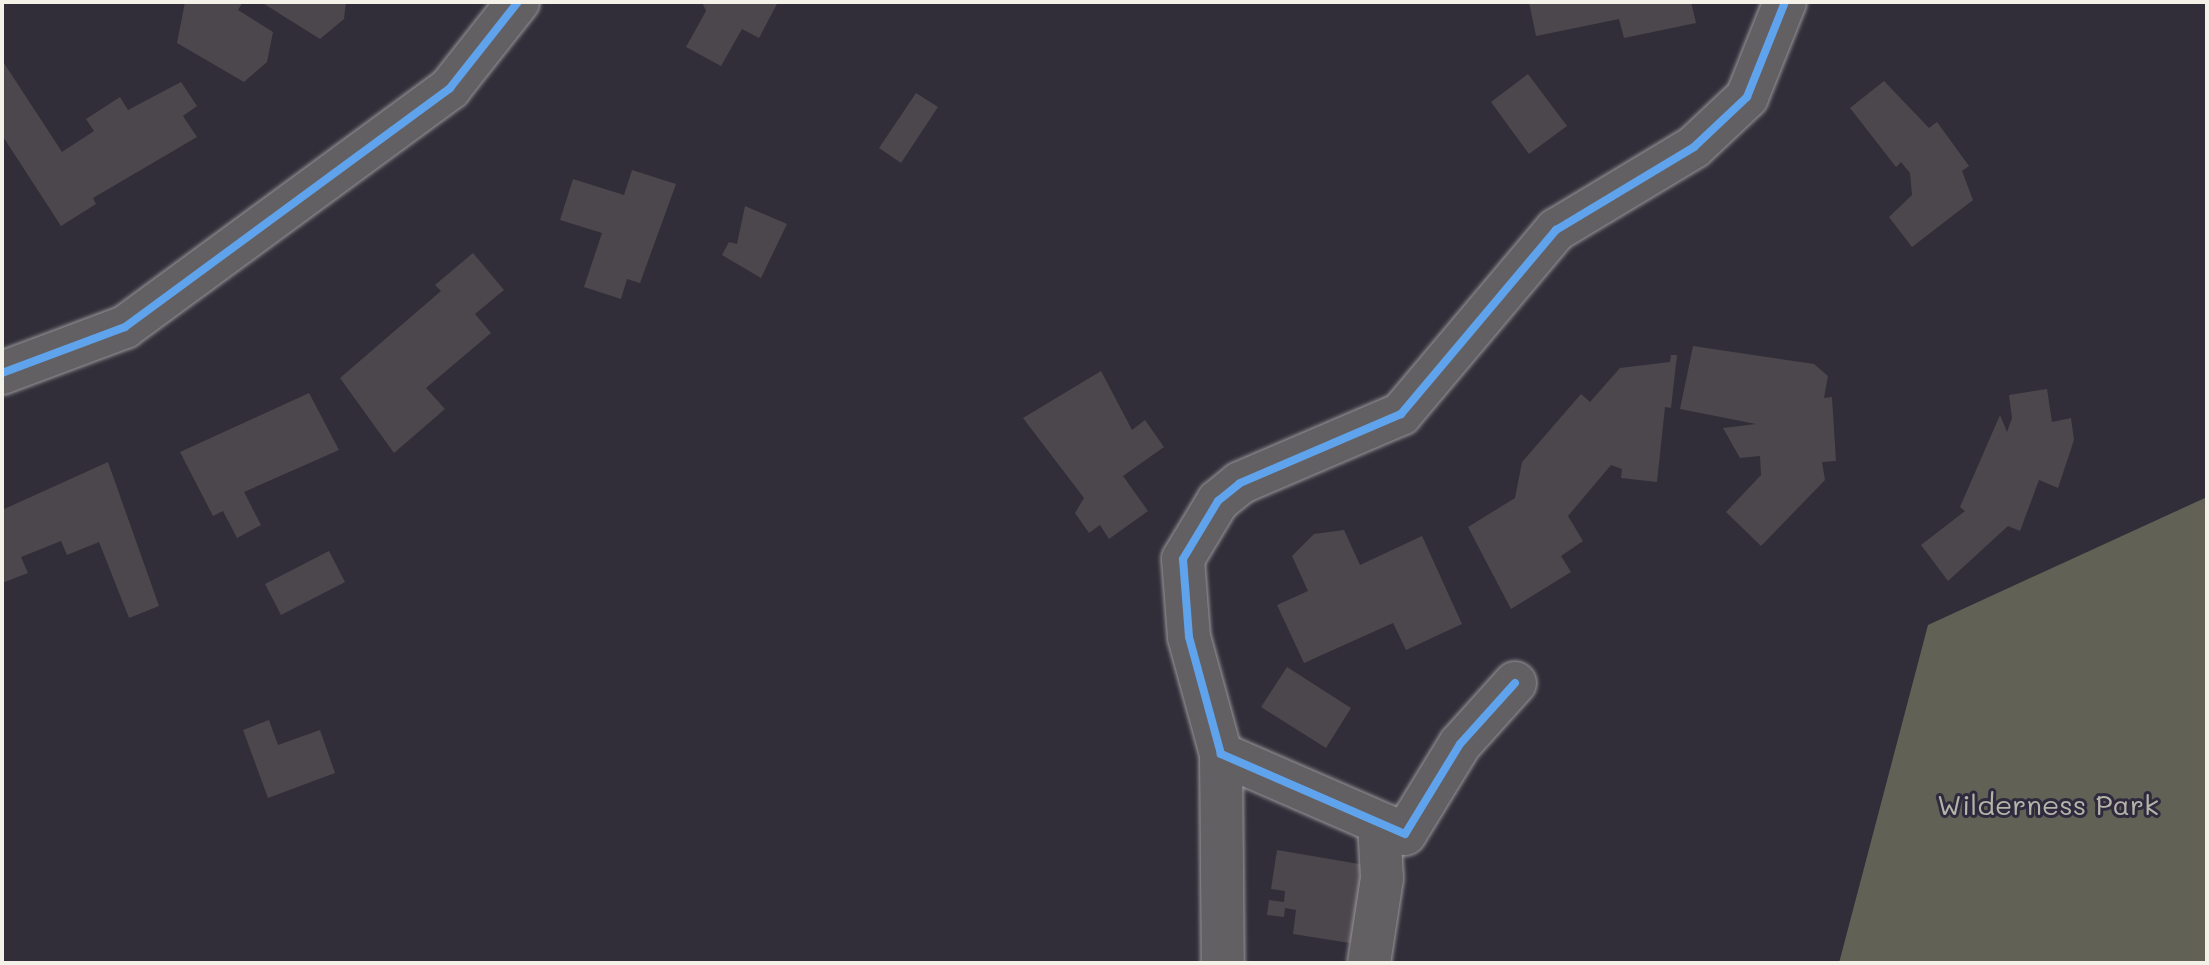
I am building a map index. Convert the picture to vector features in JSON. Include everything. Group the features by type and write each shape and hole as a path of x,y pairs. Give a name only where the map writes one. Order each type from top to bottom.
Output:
{"street":[{"path":"2,373 125,327 450,88 518,2"},
{"path":"1223,963 1221,754 1189,637 1183,559 1218,501 1240,483 1401,414 1556,230 1694,147 1747,97 1785,2"},
{"path":"1221,754 1405,834 1460,744 1515,683"},
{"path":"1369,963 1382,878 1379,823"}],"green space":[{"name":"Wilderness Park","path":"2207,497 2207,963 1839,963 1928,625"}],"building":[{"path":"185,2 243,2 238,10 273,32 267,62 244,82 177,43"},
{"path":"261,2 346,2 344,19 320,39"},
{"path":"702,2 778,2 759,38 742,29 721,66 686,47 706,11"},
{"path":"1529,2 1691,2 1696,23 1624,38 1619,19 1536,36"},
{"path":"2,60 62,152 94,131 86,119 120,97 128,110 181,82 197,106 183,116 197,137 93,198 96,204 61,226 2,135"},
{"path":"1528,74 1567,126 1529,154 1491,102"},
{"path":"1884,81 1929,128 1937,122 1969,166 1962,171 1973,200 1912,247 1889,217 1912,195 1910,173 1901,162 1896,167 1850,108"},
{"path":"916,93 938,107 901,163 879,148"},
{"path":"632,170 676,184 640,283 627,279 621,299 584,287 602,233 560,220 573,179 624,195"},
{"path":"745,206 787,224 761,278 722,255 729,242 737,244"},
{"path":"473,253 504,290 475,314 491,333 426,388 445,409 394,453 340,378 441,291 435,285"},
{"path":"1693,346 1814,364 1828,376 1824,398 1832,397 1836,461 1822,462 1825,480 1761,546 1726,512 1761,475 1760,456 1740,458 1723,428 1756,424 1680,409"},
{"path":"1671,355 1677,355 1671,408 1665,407 1657,482 1621,478 1622,469 1611,465 1568,516 1583,541 1561,556 1571,572 1511,609 1468,527 1515,498 1522,462 1581,394 1590,402 1620,368 1670,362"},
{"path":"1101,371 1132,430 1145,420 1164,447 1123,476 1148,511 1109,539 1100,525 1089,533 1075,513 1084,498 1023,418"},
{"path":"2047,389 2052,422 2071,418 2074,440 2058,488 2039,480 2020,531 2008,526 1948,581 1921,545 1965,511 1960,507 2000,415 2007,432 2012,418 2009,395"},
{"path":"309,393 339,450 244,492 261,525 237,538 223,511 213,516 180,452"},
{"path":"108,462 159,606 129,618 99,542 67,555 61,541 21,557 28,573 2,583 2,510"},
{"path":"1344,530 1360,565 1422,536 1462,624 1406,650 1393,623 1304,663 1277,605 1308,591 1292,556 1314,534"},
{"path":"329,551 345,582 281,615 265,584"},
{"path":"1287,667 1351,708 1326,748 1261,707"},
{"path":"269,720 278,745 320,730 335,773 268,798 243,730"},
{"path":"1277,850 1371,866 1356,944 1293,934 1296,910 1285,908 1284,917 1267,915 1269,900 1284,902 1285,891 1271,889"}],"cycle path":[{"path":"2,373 125,327 450,88 518,2"},
{"path":"1515,683 1460,744 1405,834 1221,754 1189,637 1183,559 1218,501 1240,483 1401,414 1556,230 1694,147 1747,97 1785,2"}]}
